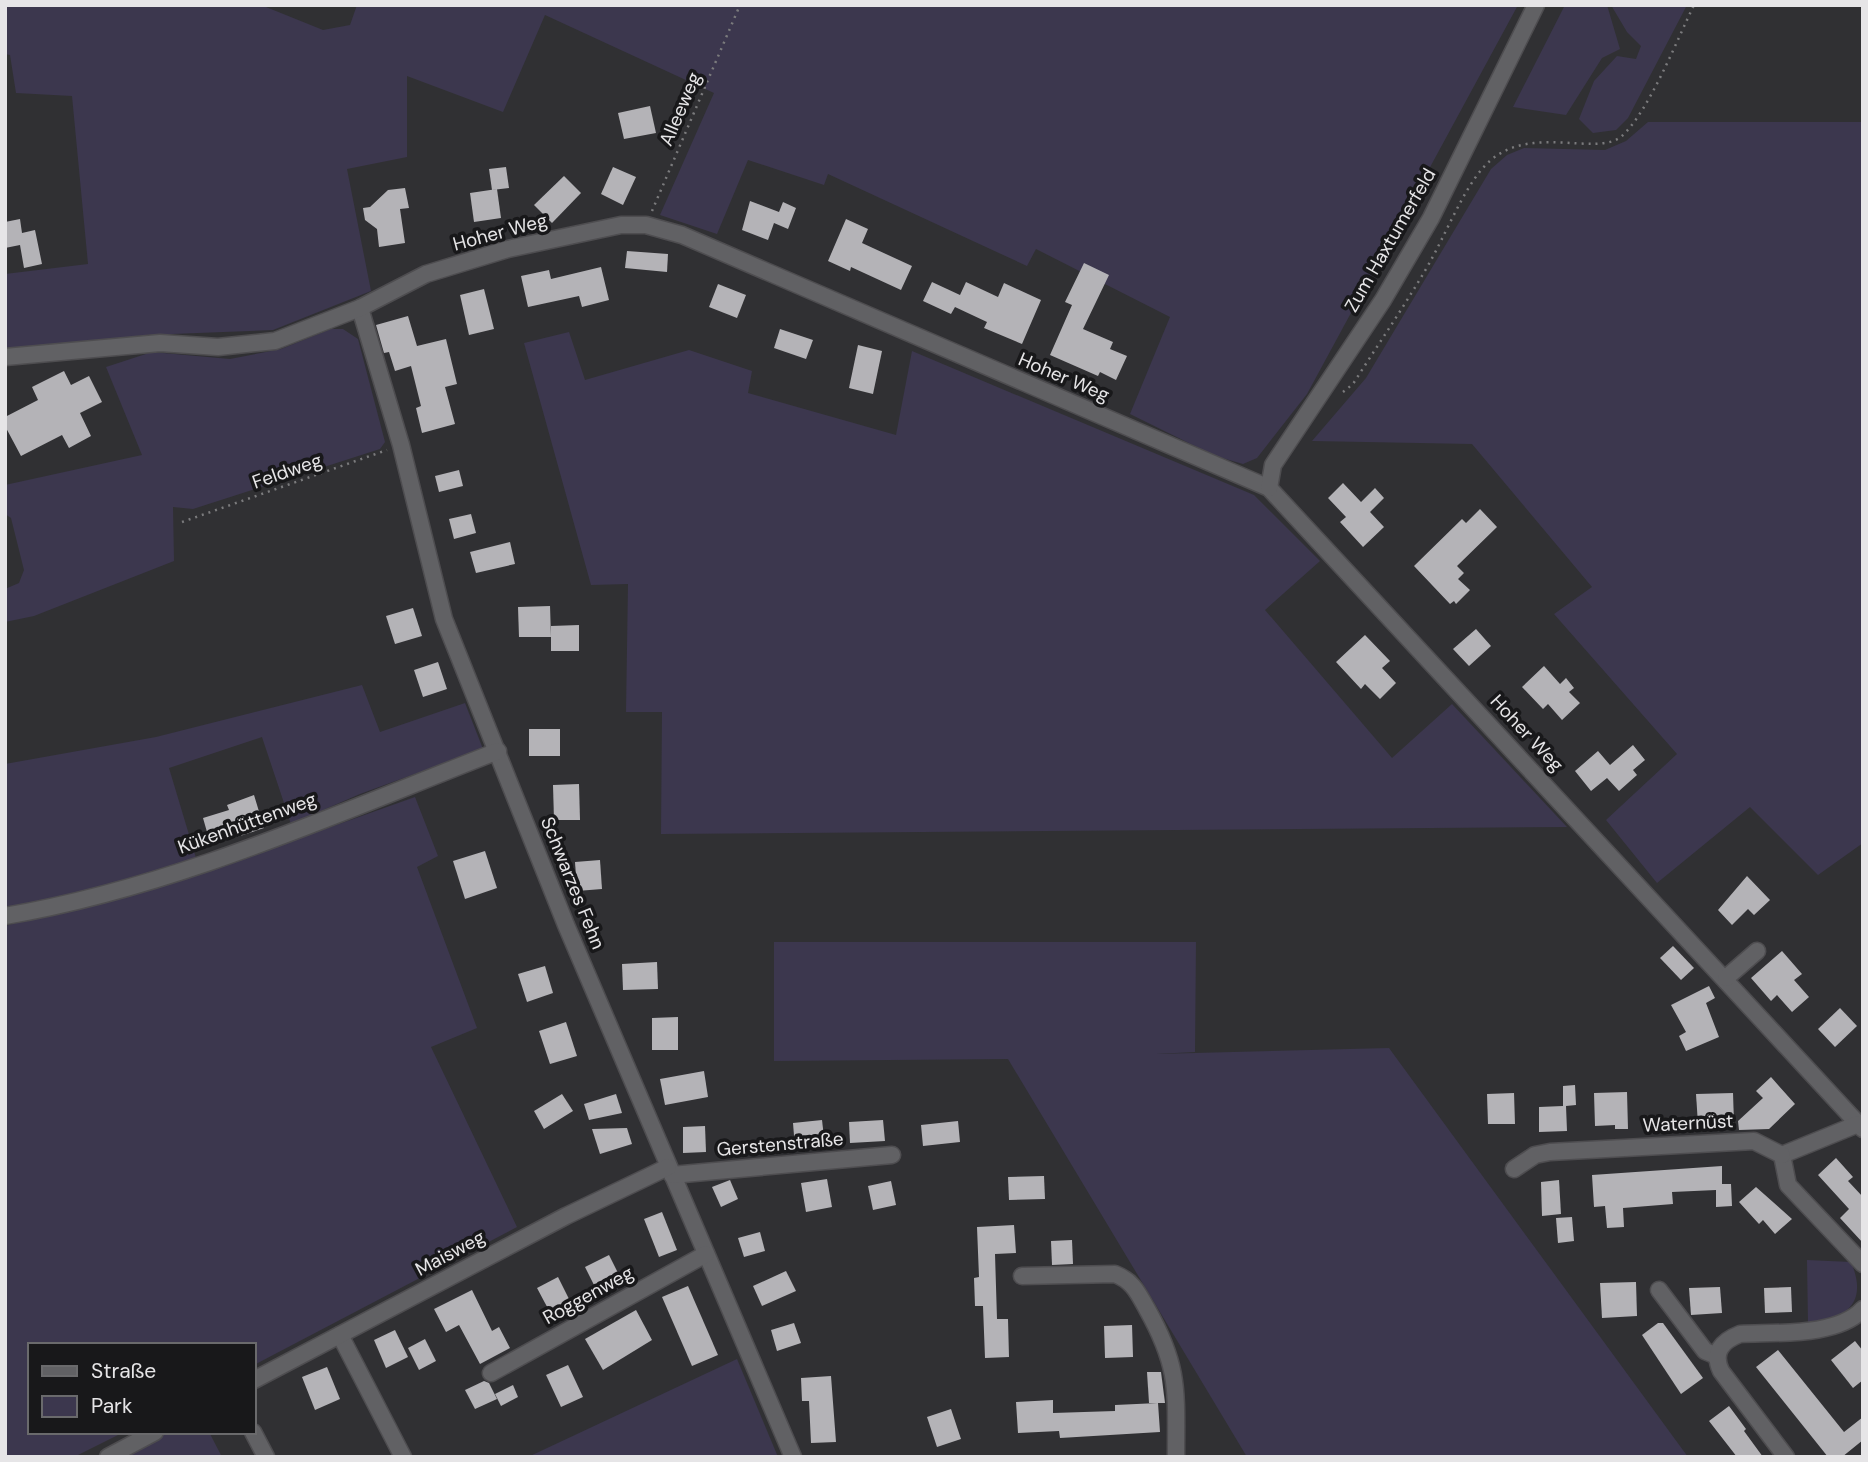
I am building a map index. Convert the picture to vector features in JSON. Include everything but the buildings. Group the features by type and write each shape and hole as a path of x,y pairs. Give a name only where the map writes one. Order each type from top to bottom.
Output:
{"street":[{"name":"Zum Haxtumerfeld","path":"1269,488 1273,465 1383,300 1431,218 1536,5"},
{"name":"Hoher Weg","path":"5,357 159,343 218,347 275,341 360,308 426,274 508,249 621,225 646,225 682,235 1269,488 1861,1126"},
{"name":"Schwarzes Fehn","path":"360,308 401,446 444,619 670,1171 793,1457"},
{"name":"Kükenhüttenweg","path":"5,916 156,878 272,839 498,751"},
{"path":"1726,978 1757,951"},
{"path":"1861,1126 1782,1156 1788,1185 1863,1264"},
{"name":"Waternüst","path":"1514,1169 1535,1155 1550,1152 1754,1141 1782,1156"},
{"name":"Gerstenstraße","path":"670,1171 892,1155"},
{"name":"Maisweg","path":"256,1379 566,1216 670,1171"},
{"name":"Roggenweg","path":"491,1373 706,1254"},
{"path":"1022,1276 1115,1274 1129,1279 1167,1345 1176,1378 1176,1457"},
{"path":"1659,1290 1705,1352 1717,1356"},
{"path":"1786,1457 1729,1384 1717,1363 1717,1356 1725,1340 1740,1334 1834,1327 1857,1315 1863,1333"},
{"path":"340,1335 403,1457"},
{"path":"108,1457 151,1434"},
{"path":"254,1434 267,1457"}],"path":[{"name":"Alleeweg","path":"646,225 740,5"},
{"path":"1338,396 1353,384 1423,274 1482,169 1507,147 1537,142 1609,142 1620,137 1636,118 1694,5"},
{"name":"Feldweg","path":"182,522 401,446"}],"green space":[{"path":"5,5 261,5 323,30 350,25 357,5 1518,5 1307,394 1257,458 1243,464 1215,456 1130,414 1170,317 1036,249 1027,266 828,174 824,185 748,160 717,234 660,215 714,93 545,15 503,112 407,76 407,157 347,169 371,291 273,330 146,335 5,351 5,274 88,264 72,96 16,93 10,55 5,54"},
{"path":"1565,5 1607,5 1620,49 1602,58 1566,115 1513,107"},
{"path":"1611,5 1687,5 1628,118 1616,130 1593,133 1579,119 1594,81 1617,56 1636,59 1641,46 1627,32"},
{"path":"1648,122 1863,122 1863,843 1818,875 1750,807 1657,883 1606,820 1677,754 1554,614 1592,587 1472,444 1312,441 1366,378 1491,169 1507,155 1524,148 1605,150 1626,141"},
{"path":"331,329 343,329 358,339 385,442 380,449 193,509 173,507 174,561 34,616 5,622 5,589 19,583 24,570 11,518 5,514 5,485 142,455 106,367 152,352 230,359 281,349"},
{"path":"569,332 585,380 689,350 752,371 748,393 896,435 912,351 1254,495 1320,561 1265,610 1392,758 1452,704 1567,827 661,834 662,712 626,712 628,584 591,585 524,343"},
{"path":"362,685 380,732 465,703 483,749 360,794 291,824 262,737 169,768 196,858 122,882 5,909 5,764 156,737"},
{"path":"415,797 438,856 417,867 477,1028 431,1047 517,1227 256,1364 256,1343 28,1343 28,1434 120,1434 74,1457 5,1457 5,926 201,873"},
{"path":"774,942 1196,942 1195,1052 1156,1054 1389,1048 1688,1457 1247,1457 1008,1059 774,1061"},
{"path":"1807,1260 1851,1262 1857,1288 1851,1306 1844,1312 1822,1321 1808,1323"},
{"path":"737,1359 778,1457 528,1457"},
{"path":"165,1434 210,1434 222,1457 124,1457"}]}
